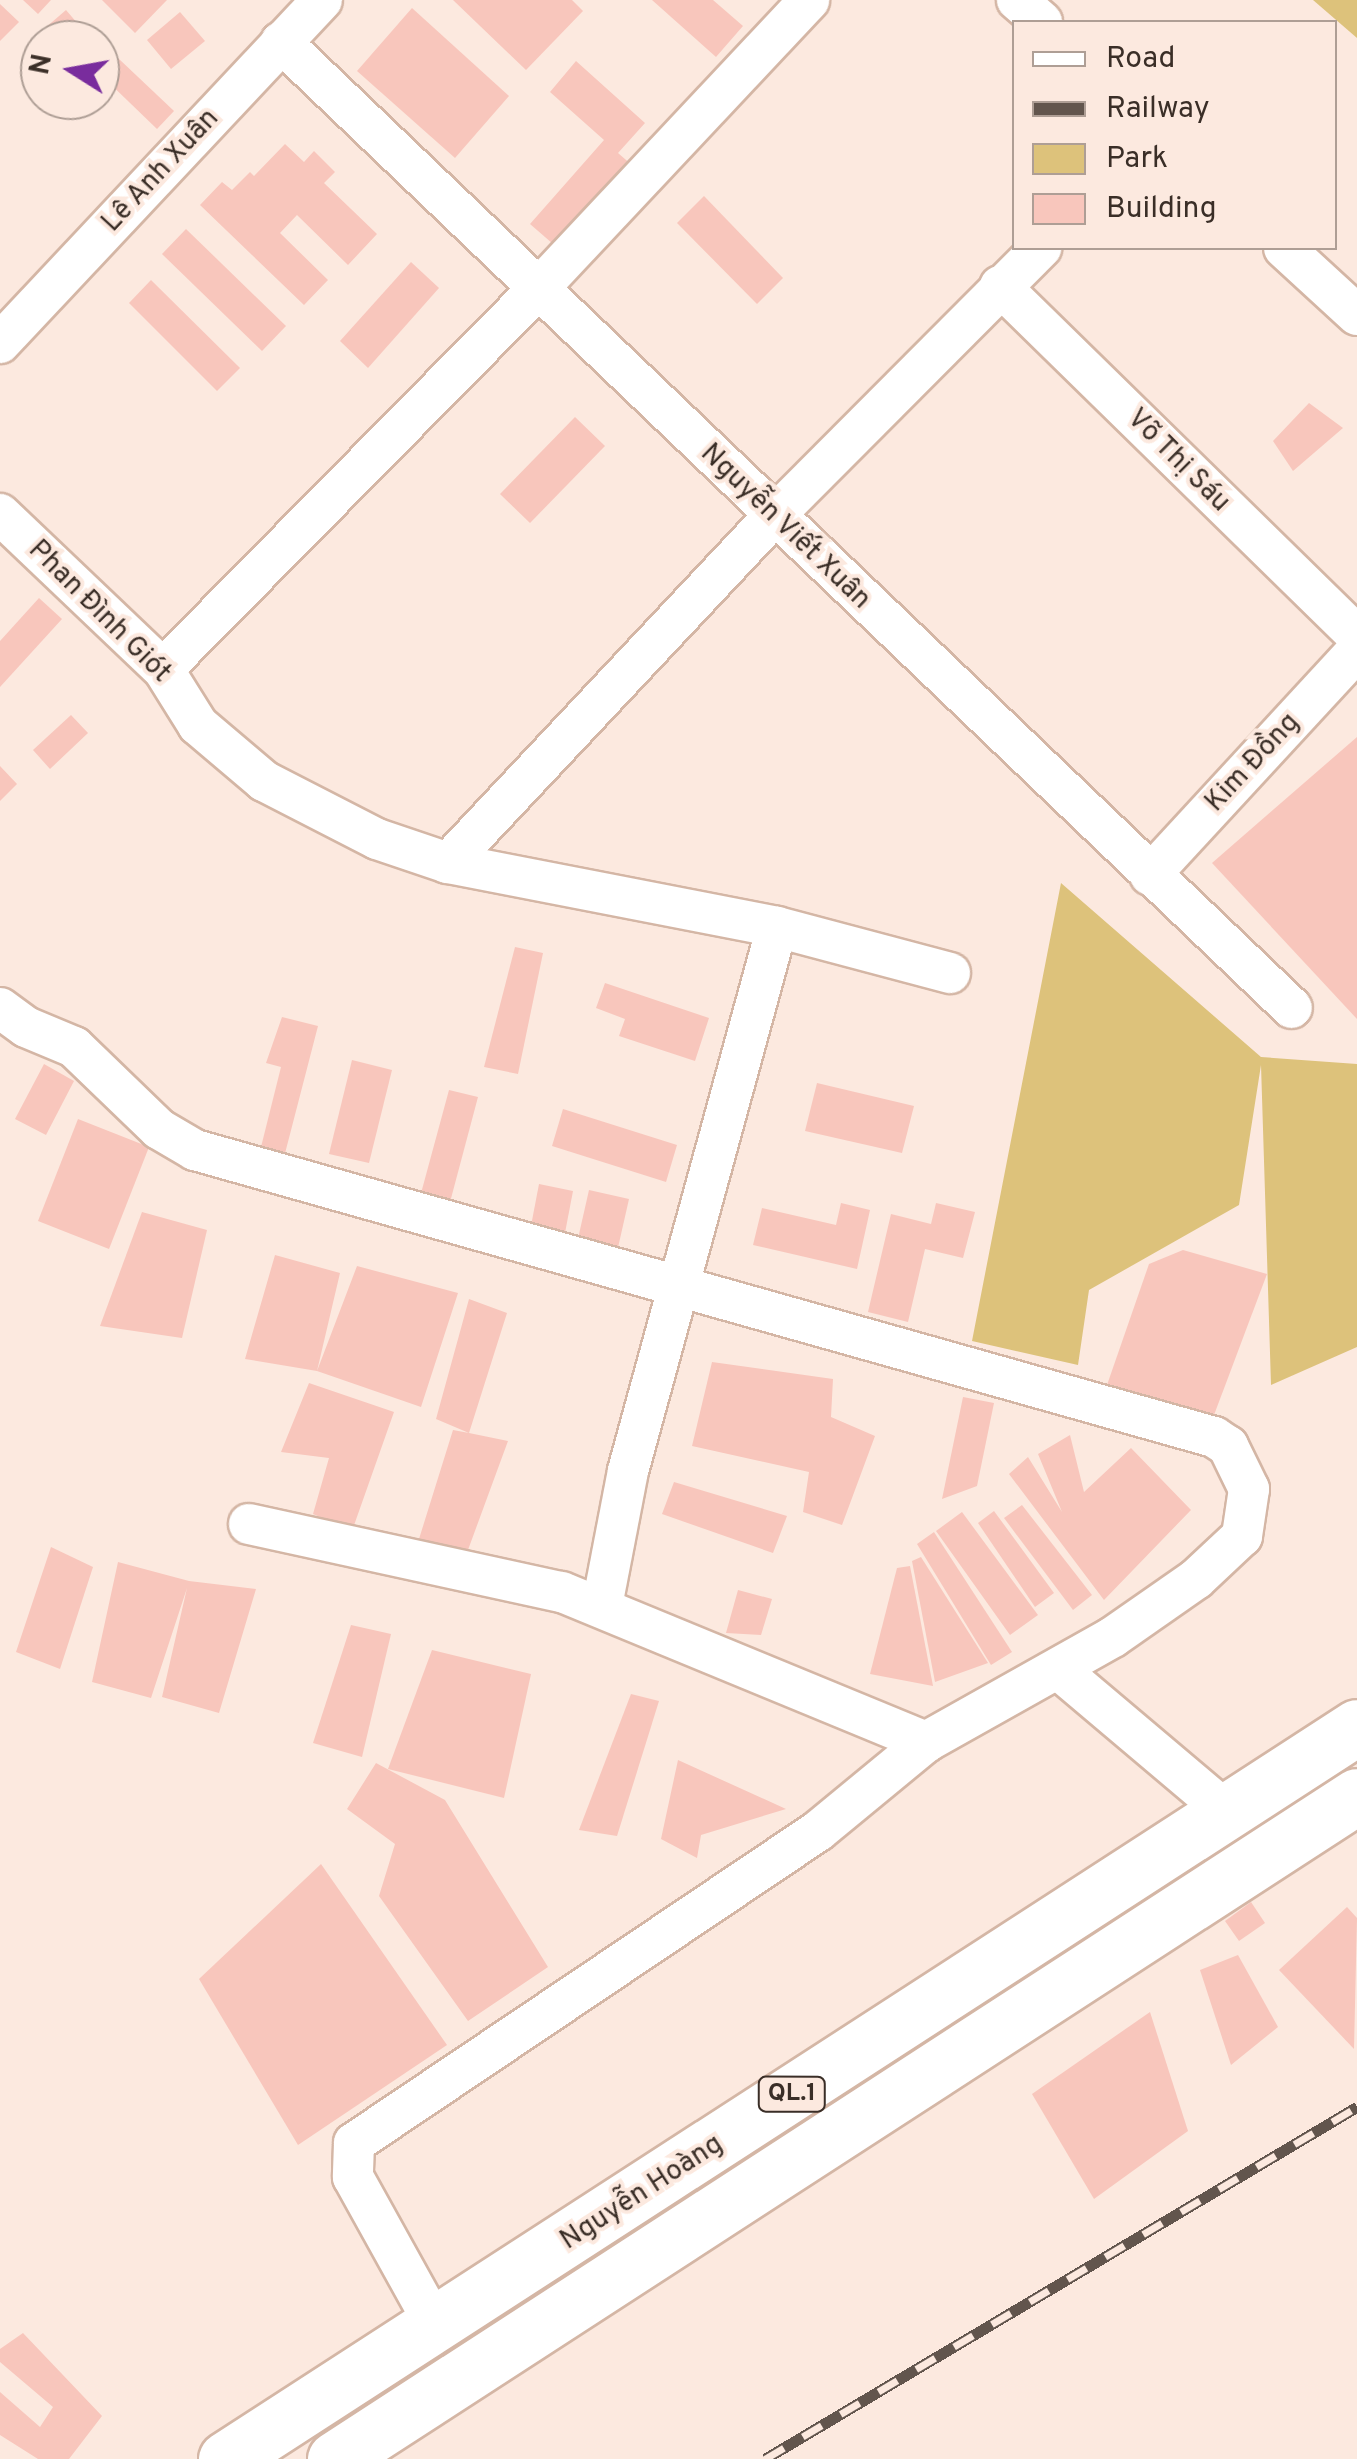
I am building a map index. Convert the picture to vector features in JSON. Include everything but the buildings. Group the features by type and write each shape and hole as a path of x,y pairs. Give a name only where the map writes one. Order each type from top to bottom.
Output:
{"highway":[{"name":"Nguyễn Hoàng","path":"226,2459 436,2327 1357,1726"},
{"name":"Nguyễn Hoàng","path":"335,2459 1357,1796"}],"street":[{"name":"Lê Anh Xuân","path":"0,342 322,0"},
{"path":"162,669 538,289 808,0"},
{"path":"1018,0 1040,20"},
{"name":"Nguyễn Viết Xuân","path":"281,42 773,517 1292,1008"},
{"path":"448,862 773,517 1039,250"},
{"path":"1286,250 1357,314"},
{"name":"Võ Thị Sáu","path":"1000,286 1357,636"},
{"name":"Phan Đình Giót","path":"0,514 162,669 198,725 264,781 377,839 448,862 777,926 950,973"},
{"name":"Kim Đồng","path":"1150,875 1357,651"},
{"path":"602,1606 628,1471 777,926"},
{"path":"0,1008 92,1060 175,1142 677,1288 1188,1429 1228,1446 1249,1489 1234,1546 1058,1669 926,1742 818,1831 354,2143 352,2176 436,2327"},
{"path":"249,1524 492,1573 602,1606 926,1742"},
{"path":"1058,1669 1226,1811"}],"green space":[{"path":"1313,0 1357,0 1357,38"},
{"path":"1061,883 1261,1057 1357,1064 1357,1347 1271,1385 1261,1065 1239,1205 1089,1290 1078,1365 972,1341"}],"railway":[{"path":"765,2459 1357,2107"}]}
